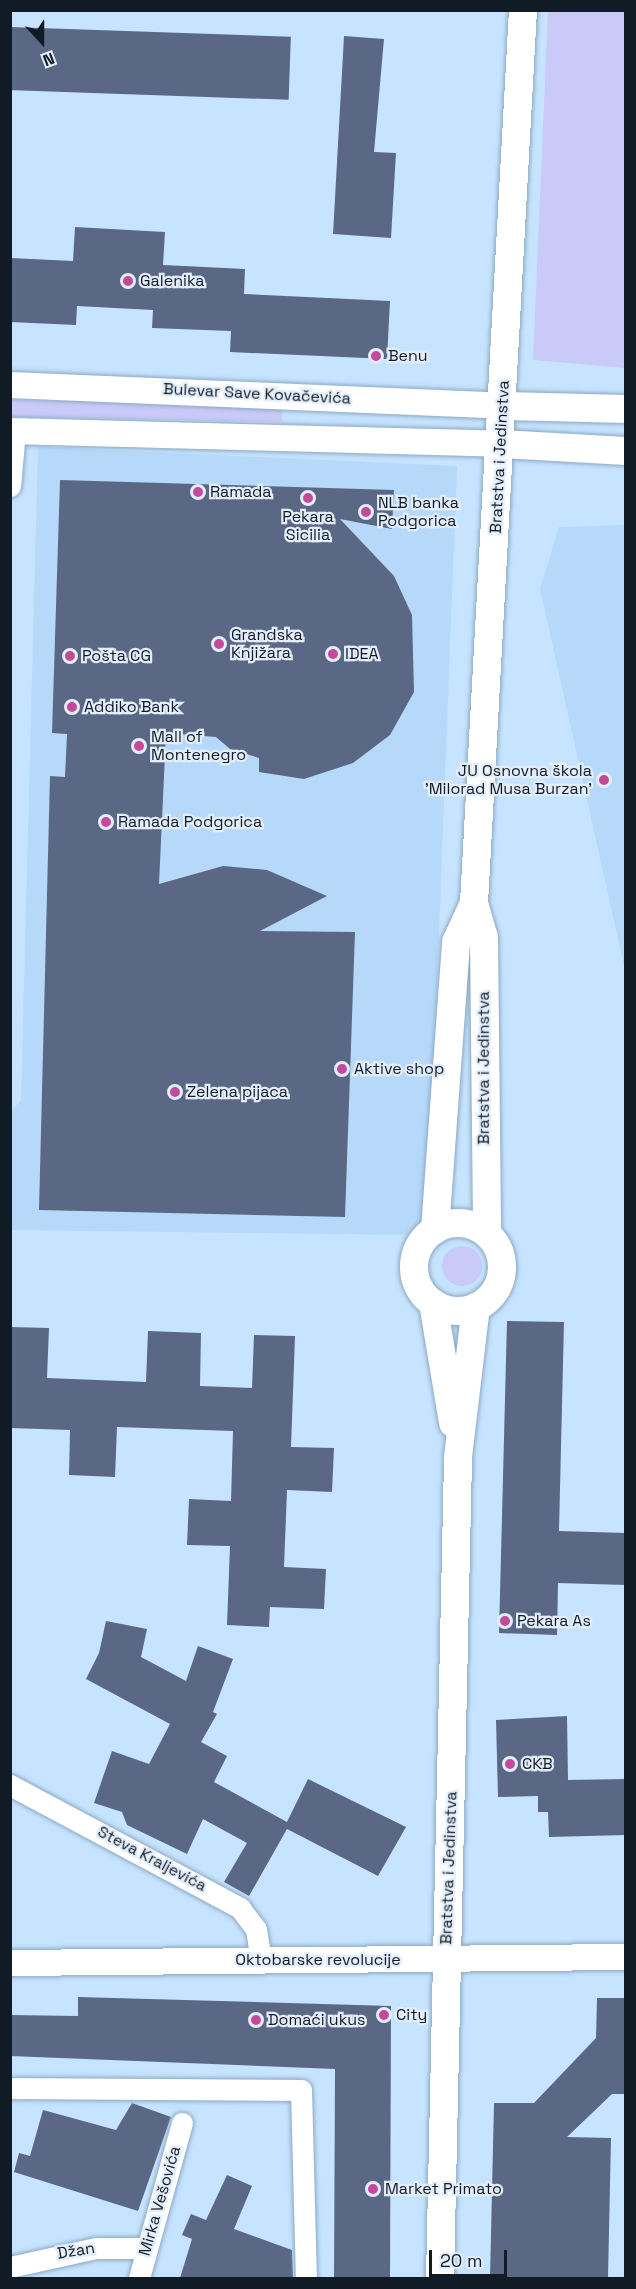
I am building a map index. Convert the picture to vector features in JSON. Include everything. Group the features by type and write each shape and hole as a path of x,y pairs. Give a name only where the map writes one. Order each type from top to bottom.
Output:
{"main road":[{"name":"Bratstva i Jedinstva","path":"487,1233 484,937 474,895 504,406 524,10"},
{"path":"504,406 626,409"},
{"path":"501,444 626,451"},
{"name":"Bratstva i Jedinstva","path":"435,1230 456,942 474,895"},
{"path":"461,1223 487,1233 496,1244 502,1272 498,1286 476,1307 462,1311 433,1303 422,1292 414,1264 420,1245 435,1230 461,1223"},
{"name":"Bratstva i Jedinstva","path":"433,1303 458,1457"},
{"name":"Bratstva i Jedinstva","path":"440,2278 445,1959 458,1457 476,1307"}],"street":[{"name":"Bulevar Save Kovačevića","path":"10,385 504,406"},
{"path":"10,486 13,431 501,444"},
{"name":"Steva Kraljevića","path":"10,1785 233,1903 256,1929 261,1961"},
{"name":"Oktobarske revolucije","path":"10,1963 626,1957"},
{"path":"10,2088 302,2090 306,2278"},
{"name":"Mirka Vešovića","path":"139,2278 144,2248 182,2123"},
{"name":"Džan","path":"10,2267 96,2248 144,2248"}],"shaded area":[{"path":"548,11 625,11 625,368 533,360"},
{"path":"11,400 282,405 282,422 11,417"},
{"name":"Ramada Podgorica","path":"38,447 457,466 428,1218 412,1235 11,1230 11,1111 21,1100"},
{"name":"JU Osnovna škola 'Milorad Musa Burzan'","path":"626,525 625,970 540,589 559,527"},
{"path":"462,1246 470,1247 476,1252 481,1258 481,1274 476,1280 470,1285 462,1286 454,1285 448,1280 443,1274 442,1266 443,1258 448,1252 454,1247"}],"building":[{"path":"10,27 291,37 289,100 10,90"},
{"path":"344,36 384,39 374,152 396,153 391,238 333,234"},
{"name":"Galenika","path":"75,227 165,232 163,265 245,269 244,294 390,301 387,359 230,352 231,331 152,328 153,310 77,306 76,325 10,322 10,258 73,261"},
{"name":"Ramada Podgorica","path":"60,480 394,490 392,529 340,519 394,576 412,615 414,692 390,735 353,763 304,779 259,772 259,758 230,749 216,737 166,733 159,884 223,866 267,870 327,896 260,931 355,932 345,1217 39,1210 50,776 65,777 67,734 52,733"},
{"path":"507,1321 564,1322 559,1531 626,1533 626,1585 558,1583 557,1635 499,1633"},
{"path":"10,1327 49,1328 47,1378 146,1382 148,1331 201,1333 200,1386 252,1388 254,1335 295,1336 291,1447 334,1448 332,1492 287,1490 284,1567 326,1569 324,1609 270,1607 269,1627 227,1625 230,1546 187,1545 189,1499 231,1501 233,1431 117,1427 115,1477 69,1475 70,1430 10,1428"},
{"path":"106,1621 147,1629 141,1657 186,1681 198,1646 233,1659 213,1712 217,1714 201,1742 227,1756 214,1782 287,1822 308,1779 406,1827 378,1876 287,1829 249,1896 224,1882 247,1843 203,1819 187,1854 127,1825 122,1812 94,1803 112,1751 149,1764 170,1724 86,1679 99,1653"},
{"path":"567,1716 568,1780 626,1779 626,1835 549,1837 548,1812 538,1812 538,1796 498,1797 496,1720"},
{"path":"78,1997 391,2006 390,2278 334,2278 335,2069 10,2056 10,2015 78,2016"},
{"path":"597,1998 626,1998 626,2094 612,2094 567,2137 611,2138 608,2278 490,2278 494,2103 534,2103 596,2038"},
{"path":"132,2103 171,2117 138,2211 14,2172 19,2153 30,2156 43,2110 116,2130"},
{"path":"227,2175 252,2186 234,2229 292,2250 293,2278 180,2278 192,2239 182,2235 191,2214 206,2220"}],"place":[{"name":"Galenika","path":"128,281"},
{"name":"Benu","path":"376,356"},
{"name":"Ramada","path":"198,492"},
{"name":"Pekara Sicilia","path":"308,498"},
{"name":"NLB banka Podgorica","path":"366,512"},
{"name":"Grandska Knjižara","path":"219,644"},
{"name":"IDEA","path":"333,654"},
{"name":"Pošta CG","path":"70,656"},
{"name":"Addiko Bank","path":"72,707"},
{"name":"Mall of Montenegro","path":"139,746"},
{"name":"JU Osnovna škola 'Milorad Musa Burzan'","path":"604,780"},
{"name":"Ramada Podgorica","path":"106,822"},
{"name":"Aktive shop","path":"342,1069"},
{"name":"Zelena pijaca","path":"175,1092"},
{"name":"Pekara As","path":"505,1621"},
{"name":"CKB","path":"510,1764"},
{"name":"City","path":"384,2015"},
{"name":"Domaći ukus","path":"256,2020"},
{"name":"Market Primato","path":"373,2189"}]}
